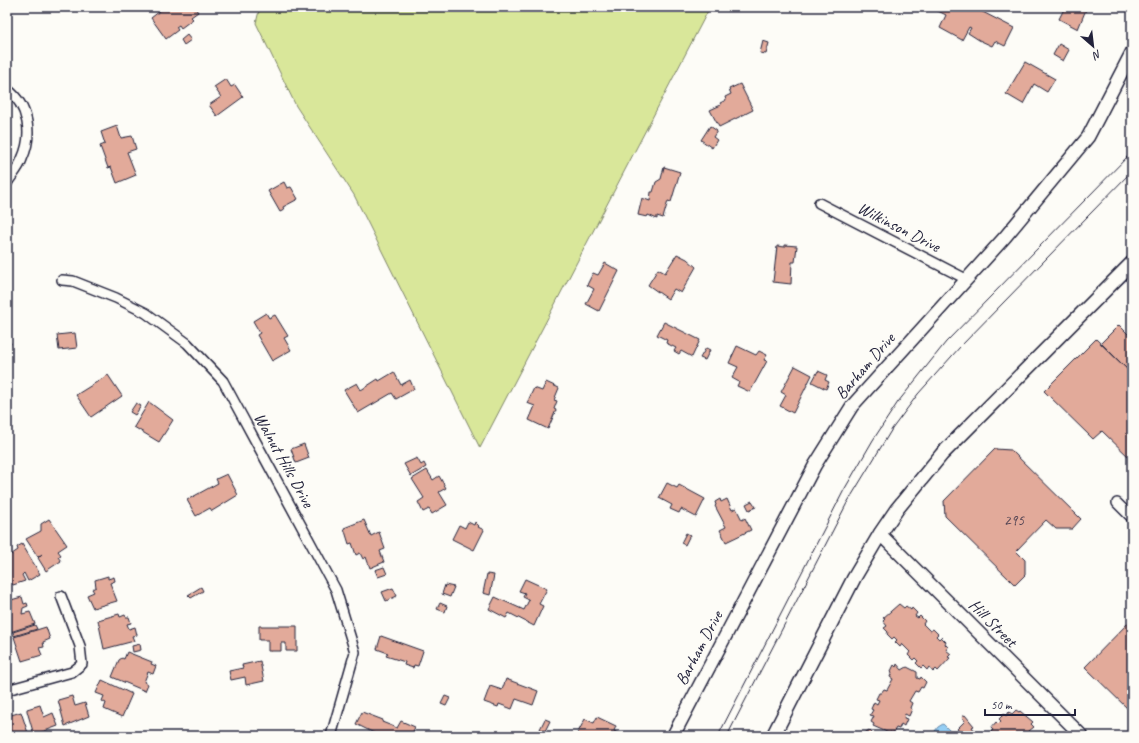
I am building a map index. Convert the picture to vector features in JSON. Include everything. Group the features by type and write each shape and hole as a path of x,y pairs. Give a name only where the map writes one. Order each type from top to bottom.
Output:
{"main road":[{"path":"773,736 854,578 880,534 897,509 942,454 1132,263"}],"street":[{"name":"Barham Drive","path":"673,736 825,447 852,406 1005,237 1088,137 1132,52"},
{"path":"7,89 16,96 28,121 28,145 22,161 7,183"},
{"name":"Wilkinson Drive","path":"819,203 966,279"},
{"name":"Walnut Hills Drive","path":"62,280 73,281 116,298 146,313 186,343 223,381 336,590 355,652 331,736"},
{"path":"1117,503 1132,518"},
{"name":"Hill Street","path":"880,534 1082,736"},
{"path":"7,690 72,672 82,664 80,646 61,596"}],"green space":[{"path":"260,7 710,7 480,448 354,195 296,106 256,23"}],"water":[{"path":"943,724 954,735 953,736 939,736 935,731"}],"building":[{"path":"165,7 194,7 198,12 191,17 193,19 181,28 179,25 176,27 178,30 166,39 151,18"},
{"path":"937,7 973,7 1014,28 1005,46 995,41 992,46 979,40 968,33 971,28 969,27 962,40 940,28 946,15 936,10"},
{"path":"1060,7 1087,7 1078,29 1059,19 1064,9"},
{"path":"187,35 191,40 184,45 181,40"},
{"path":"763,41 769,43 766,54 760,53"},
{"path":"1059,44 1069,50 1063,61 1053,55"},
{"path":"1025,62 1055,79 1047,92 1034,84 1023,104 1006,94"},
{"path":"226,79 231,87 235,85 243,97 217,116 209,105 221,97 214,87"},
{"path":"740,84 753,110 719,127 710,110 721,105 720,103 726,100 725,97 731,94 729,89"},
{"path":"117,126 121,138 132,136 136,149 127,152 136,175 117,183 111,167 108,168 100,146 105,144 101,132"},
{"path":"710,126 717,131 713,137 717,140 712,148 701,140"},
{"path":"664,167 680,172 671,202 668,201 663,218 657,216 657,219 648,215 647,217 638,215 642,198 650,201 651,192 653,192 656,182 661,179"},
{"path":"284,182 287,188 291,187 298,199 283,207 284,210 280,212 268,191"},
{"path":"785,245 797,246 795,262 792,262 791,284 773,282 777,246 785,247"},
{"path":"677,254 687,259 696,267 681,293 674,289 668,299 648,285 658,269 665,273"},
{"path":"605,263 619,271 599,311 586,304 594,289 587,285 593,273 598,275"},
{"path":"266,313 269,318 275,315 288,336 284,338 291,350 272,361 257,335 260,333 253,321"},
{"path":"664,322 700,340 692,357 681,351 679,354 674,351 676,348 666,343 667,340 657,335"},
{"path":"1119,325 1132,338 1132,374 1101,343"},
{"path":"75,333 77,348 59,350 57,335"},
{"path":"1096,339 1132,374 1132,460 1102,431 1093,439 1044,391"},
{"path":"7,341 11,343 7,353"},
{"path":"737,346 756,355 759,351 767,355 764,360 767,361 750,392 737,386 739,382 732,378 738,367 729,363"},
{"path":"706,348 710,350 705,360 700,358"},
{"path":"795,366 812,375 793,413 780,406 786,395 781,392"},
{"path":"818,371 827,375 825,380 829,382 826,389 812,382"},
{"path":"394,372 401,385 410,380 414,389 396,399 392,393 358,413 344,390 357,383 361,390 378,379 379,381"},
{"path":"108,375 122,396 91,417 76,395"},
{"path":"546,382 559,388 554,400 557,401 554,409 556,410 548,429 529,420 535,406 527,403 534,388 542,391"},
{"path":"149,402 173,420 159,442 134,427"},
{"path":"136,403 141,406 135,415 130,412"},
{"path":"304,444 309,458 296,463 291,449"},
{"path":"995,449 1011,450 1081,519 1072,529 1056,529 1046,520 1016,551 1025,560 1025,575 1015,585 945,516 944,501"},
{"path":"417,458 421,465 424,463 426,467 411,476 404,464"},
{"path":"427,470 433,480 439,476 446,488 439,492 447,505 432,514 429,509 423,512 418,502 424,498 412,479"},
{"path":"227,474 238,495 212,511 210,508 196,516 187,500 218,483 216,479"},
{"path":"667,483 677,488 679,485 705,499 696,517 681,509 679,513 670,509 672,505 659,498"},
{"path":"720,499 721,502 727,499 732,510 736,508 742,520 745,518 751,530 726,542 720,530 726,527 715,506 715,502"},
{"path":"752,501 756,507 749,510 746,504"},
{"path":"49,519 67,545 58,551 61,555 58,557 61,561 46,571 38,558 42,554 38,557 26,539 41,531 41,524"},
{"path":"364,520 371,536 379,532 385,549 380,551 384,562 370,568 366,557 363,559 360,553 356,555 352,543 349,544 344,528"},
{"path":"468,522 474,525 475,522 479,526 478,527 484,530 474,550 452,539 459,525 465,528"},
{"path":"686,533 690,535 685,545 681,543"},
{"path":"22,544 40,574 28,581 24,573 22,575 25,581 13,585 7,576 7,553 9,556 18,550 17,547"},
{"path":"384,567 387,574 378,577 375,570"},
{"path":"487,574 494,575 490,595 483,593"},
{"path":"108,576 108,579 114,577 115,581 110,583 117,601 93,608 87,595 94,592 92,589 96,587 95,580"},
{"path":"525,579 547,589 539,604 543,606 534,626 509,613 506,618 489,609 495,597 524,610 529,600 523,597 525,593 519,591"},
{"path":"445,585 454,587 450,597 442,594"},
{"path":"201,587 203,591 191,598 188,595"},
{"path":"393,588 397,596 386,601 382,592"},
{"path":"22,597 24,604 27,603 28,606 23,608 22,614 30,612 35,624 7,633 7,601"},
{"path":"440,603 447,606 445,612 437,609"},
{"path":"899,604 904,608 906,606 911,610 912,608 917,613 915,616 918,618 920,616 925,621 923,624 930,631 933,629 938,634 936,636 939,639 941,637 946,642 945,644 948,647 946,650 951,654 948,657 950,658 938,671 936,669 933,672 929,667 927,670 923,666 921,668 916,663 918,661 915,658 913,660 908,655 910,652 902,644 900,647 895,642 897,640 894,637 892,639 887,634 888,632 884,628 887,626 883,621 885,619 883,618"},
{"path":"119,614 120,617 125,615 126,617 129,617 131,623 127,624 129,629 135,627 137,635 132,636 134,641 104,649 98,620"},
{"path":"1132,619 1132,713 1085,667"},
{"path":"35,625 37,629 14,636 13,632"},
{"path":"259,626 297,626 297,651 286,651 286,643 281,643 281,651 268,651 268,640 259,640"},
{"path":"46,627 50,639 43,642 44,647 39,648 42,655 22,661 14,637"},
{"path":"381,636 423,651 418,666 414,665 413,668 404,665 405,662 386,656 388,653 377,649"},
{"path":"140,644 141,650 133,652 132,646"},
{"path":"127,652 152,662 151,664 156,666 153,674 148,672 144,682 148,684 145,691 112,677 119,660 122,658 124,659"},
{"path":"260,661 264,681 246,685 245,677 231,680 229,671 243,668 242,665"},
{"path":"897,664 902,670 907,667 917,672 917,678 920,679 921,677 926,682 923,688 921,687 918,692 915,691 909,701 912,703 910,708 912,709 909,716 905,714 904,718 907,719 904,726 901,724 899,729 896,728 893,733 889,733 873,726 874,724 871,722 874,716 870,715 873,710 871,709 874,702 877,704 879,700 876,699 879,693 881,693 884,689 887,690 893,679 890,677 891,671 894,665 896,667"},
{"path":"506,679 538,691 533,705 516,699 512,709 499,704 498,707 484,702 490,686 502,690"},
{"path":"102,680 132,694 122,717 104,709 106,703 102,701 104,696 96,693"},
{"path":"72,696 75,706 85,703 89,716 65,726 58,700"},
{"path":"445,696 450,698 446,706 441,704"},
{"path":"40,705 44,717 53,713 58,726 34,735 27,709"},
{"path":"1016,710 1019,712 1020,711 1033,722 1031,724 1034,727 1029,731 1032,734 1030,736 987,736 993,730 991,728 996,722 998,724 1001,721 999,719 1004,714 1006,716 1009,712 1012,714"},
{"path":"21,712 29,736 7,736 7,724 8,726 11,725 8,716"},
{"path":"362,712 383,720 382,722 397,728 401,721 415,727 411,736 380,736 356,724"},
{"path":"965,715 974,726 972,727 974,730 970,734 966,730 962,734 957,729 965,721 962,717"},
{"path":"597,717 616,726 614,731 618,733 616,736 576,736 585,719 594,723"},
{"path":"545,719 550,721 545,731 540,729"},
{"path":"869,730 875,736 858,736 862,732 863,734"},
{"path":"458,732 464,735 464,736 457,736"}],"tram line":[{"path":"718,736 844,490 873,440 898,402 946,342 1132,152"},
{"path":"727,736 847,503 892,429 918,394 960,347 1132,171"}]}
